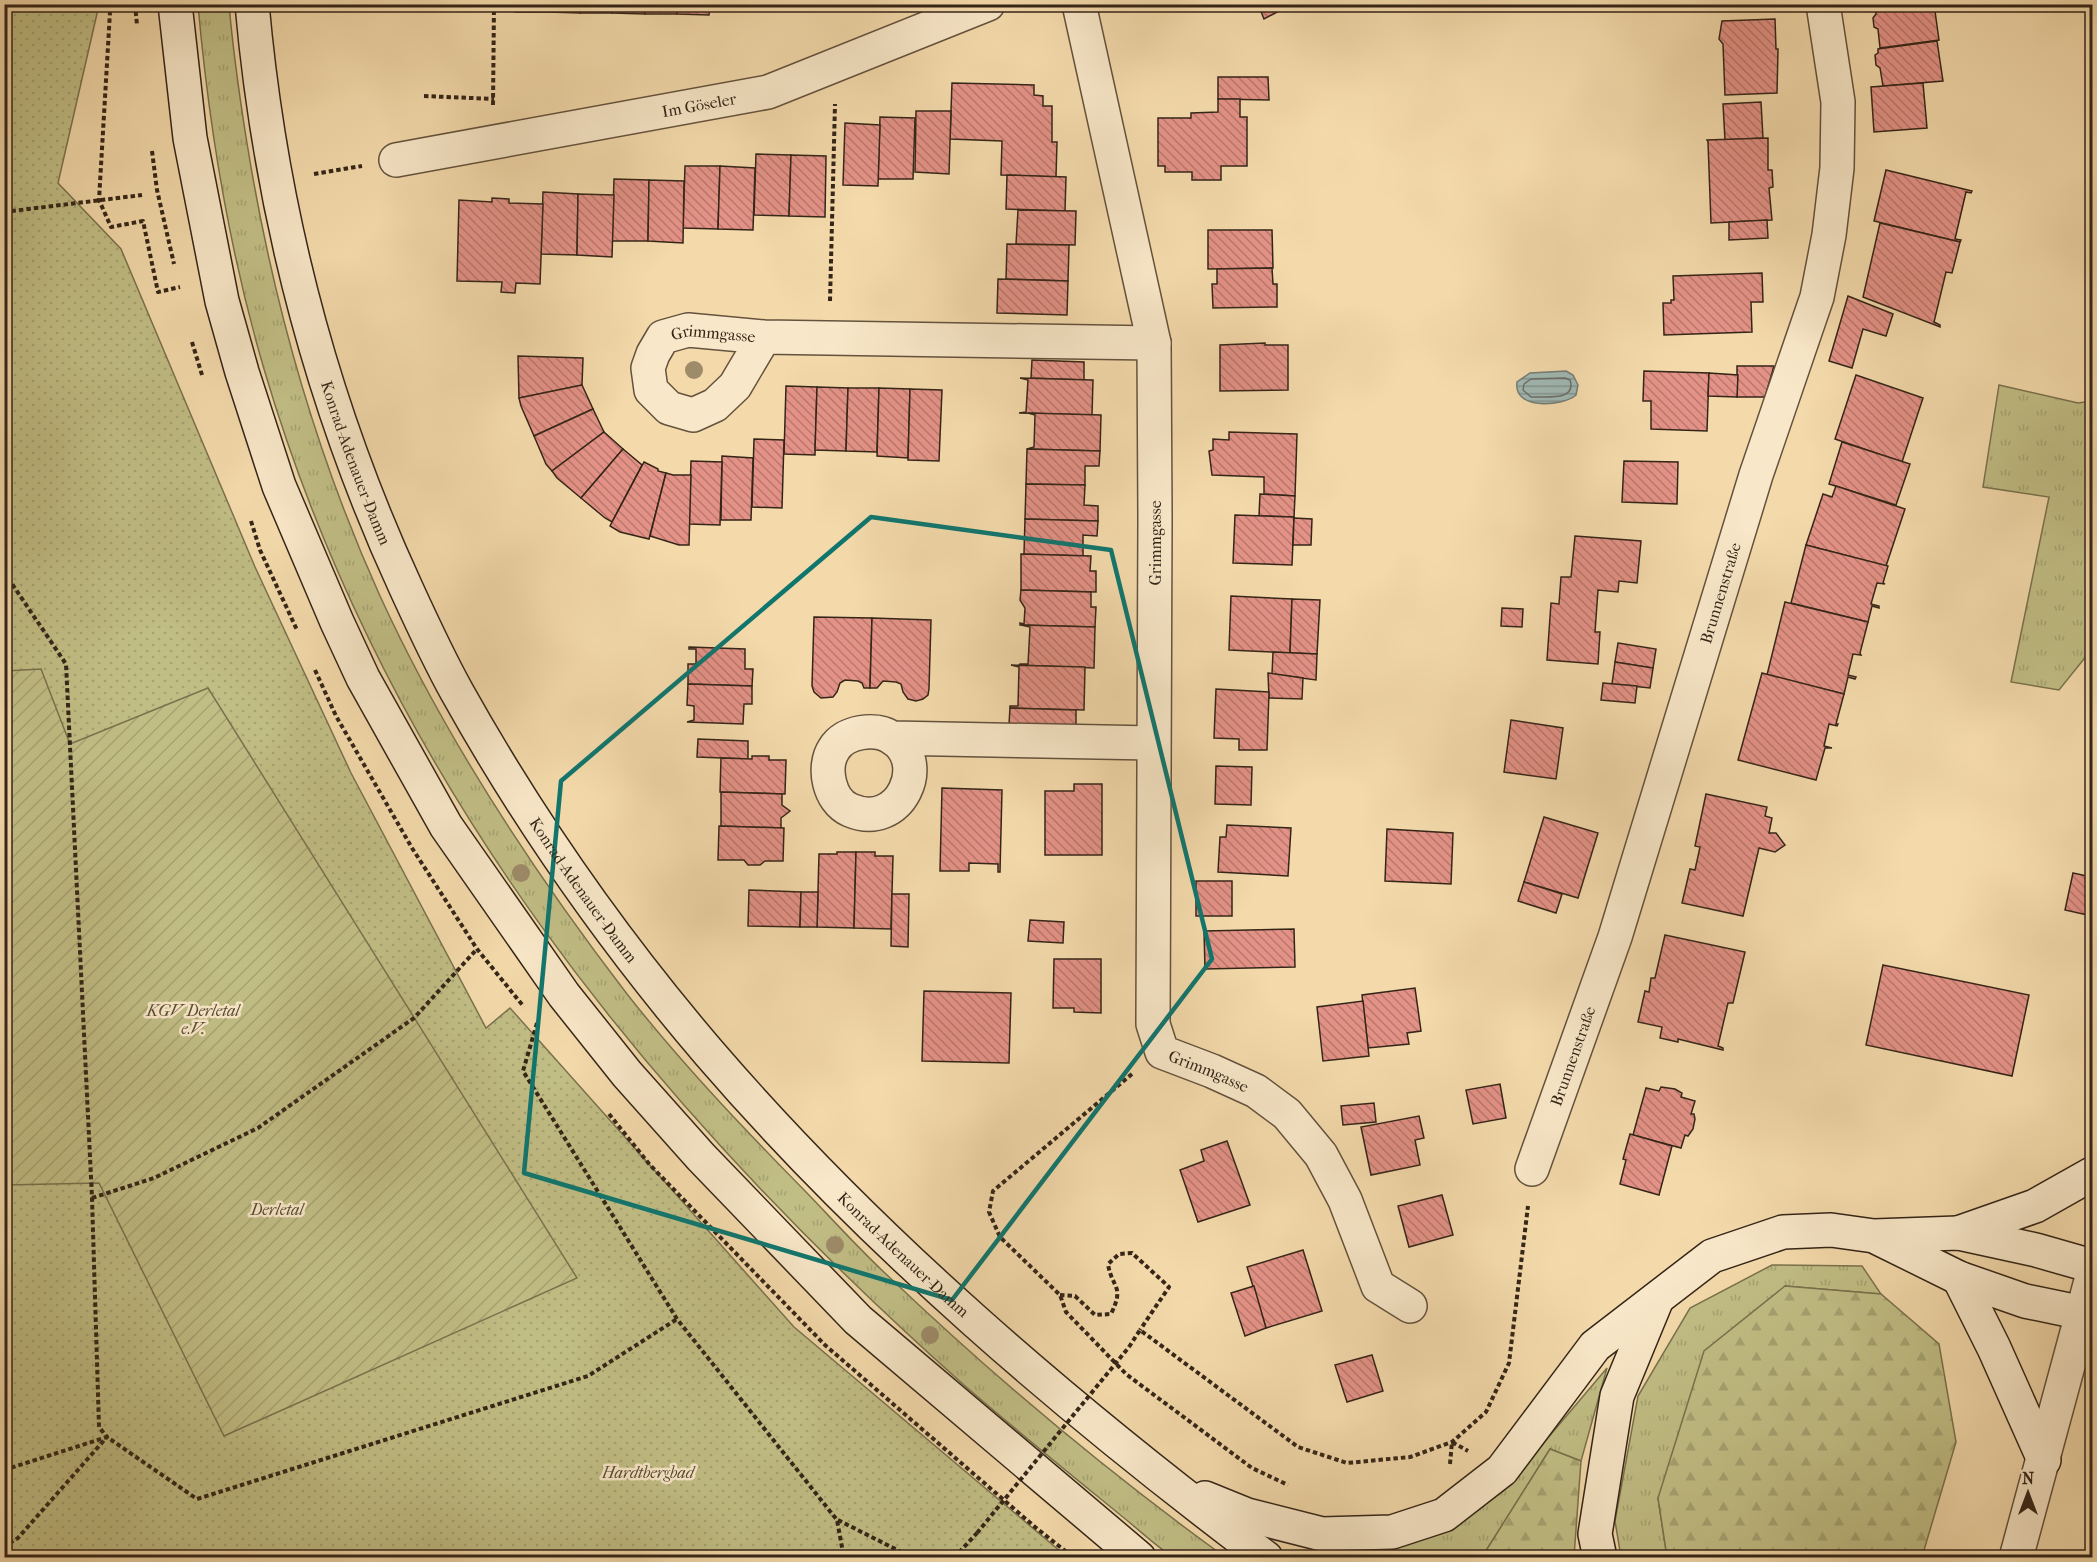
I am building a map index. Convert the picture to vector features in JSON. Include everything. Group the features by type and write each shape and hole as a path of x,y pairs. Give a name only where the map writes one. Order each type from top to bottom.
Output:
{"main road":[{"path":"175,4 190,138 222,301 279,486 363,678 446,826 564,995 627,1074 701,1157 858,1320 1139,1557"},
{"name":"Konrad-Adenauer-Damm","path":"252,4 266,124 298,286 349,453 425,630 455,688 514,790 582,890 640,969 711,1056 827,1181 973,1319 1168,1484 1266,1557"},
{"name":"Im Göseler","path":"396,160 768,92 988,4"},
{"name":"Grimmgasse","path":"1078,4 1154,343 1153,1023 1162,1052 1256,1091 1287,1114 1321,1155 1345,1200 1378,1286 1410,1306"},
{"name":"Brunnenstraße","path":"1532,1169 1615,937 1756,475 1817,297 1829,235 1837,157 1838,102 1823,4"},
{"name":"Grimmgasse","path":"764,337 1154,343"},
{"path":"892,738 1153,743"},
{"path":"1958,1233 2035,1206 2092,1174"},
{"path":"1168,1484 1247,1515 1322,1534 1392,1532 1444,1515 1502,1470 1595,1346 1712,1256 1783,1232 1831,1230 1874,1236 1958,1233 2036,1250 2092,1266"},
{"path":"1874,1236 1959,1278 2025,1300 2083,1313"},
{"path":"2016,1557 2092,1277"},
{"path":"1959,1278 1994,1348 2044,1460"},
{"path":"1600,1557 1595,1534 1617,1396 1658,1298"}],"path":[{"path":"113,4 110,12 99,200 111,227 143,220 158,292 180,287"},
{"path":"493,106 494,4"},
{"path":"830,279 836,66"},
{"path":"424,96 494,99"},
{"path":"306,176 396,160"},
{"path":"4,212 142,195"},
{"path":"4,572 66,664 92,1198 99,1427 107,1437 197,1499 588,1376 676,1319"},
{"path":"92,1198 154,1178 258,1128 414,1018 477,949"},
{"path":"537,1023 523,1071 676,1319 837,1520 913,1557"},
{"path":"1162,1052 1133,1073 993,1191 988,1212 1000,1237 1060,1295 1066,1312 1126,1374 1252,1468 1289,1485"},
{"path":"1140,1330 1298,1447 1347,1462 1410,1457 1452,1442 1486,1412 1509,1363 1532,1169"},
{"path":"954,1557 977,1533 1129,1347 1169,1287 1132,1254 1119,1254 1108,1264 1109,1273 1116,1283 1118,1299 1111,1314 1095,1315 1075,1296 1060,1295"},
{"path":"4,1470 107,1437"},
{"path":"4,1546 18,1538 107,1437"},
{"path":"1452,1442 1502,1470"},
{"path":"1449,1473 1452,1442"},
{"path":"837,1520 844,1557"}],"highlighted area":[{"path":"871,517 1111,550 1212,959 952,1300 524,1173 561,781"}],"green space":[{"name":"Derletal","path":"5,5 99,5 58,183 121,249 255,567 351,773 486,1028 510,1008 794,1327 1067,1557 5,1558"},
{"path":"198,5 229,5 246,137 268,255 315,428 356,541 405,649 433,701 492,802 524,851 592,947 669,1046 866,1255 927,1313 1051,1422 1225,1557 1180,1559 1166,1552 964,1385 848,1278 739,1166 636,1049 541,926 456,797 380,662 316,519 264,369 240,279 214,143"},
{"path":"1999,385 2078,403 2092,401 2092,649 2059,690 2011,682 2049,497 1983,487"},
{"name":"KGV Derletal e.V.","path":"41,669 70,744 208,688 577,1278 224,1436 99,1183 5,1185 5,671"},
{"path":"1772,1265 1862,1266 1881,1294 1785,1286 1658,1498 1667,1557 1621,1557 1615,1521 1638,1396 1690,1308"},
{"path":"1785,1286 1881,1294 1939,1344 1956,1442 1922,1557 1667,1557 1658,1498 1704,1351"},
{"path":"1607,1368 1581,1461 1550,1449 1482,1557 1335,1558 1331,1555 1333,1550 1370,1551 1408,1543 1467,1517 1503,1491"},
{"path":"1550,1449 1581,1461 1574,1557 1482,1557"}],"water":[{"path":"1566,371 1573,375 1578,385 1576,395 1570,399 1540,404 1523,398 1518,391 1517,382 1530,373"}],"building":[{"path":"515,4 548,4 548,12 515,12"},
{"path":"548,4 580,4 580,13 548,12"},
{"path":"580,4 612,4 612,13 580,13"},
{"path":"612,4 645,4 645,14 612,13"},
{"path":"645,4 677,4 677,14 645,14"},
{"path":"677,4 710,4 709,15 677,14"},
{"path":"1258,4 1292,4 1264,19"},
{"path":"1874,4 1934,4 1939,40 1880,48 1878,29 1874,27 1873,18 1876,14"},
{"path":"1775,19 1776,49 1778,49 1777,93 1725,95 1723,44 1719,39 1722,21"},
{"path":"1937,41 1943,81 1883,86 1880,68 1876,65 1875,55 1878,49"},
{"path":"1218,77 1268,77 1269,100 1218,99"},
{"path":"952,83 1034,85 1034,95 1043,96 1043,106 1052,106 1052,142 1057,142 1056,177 1001,175 1002,141 950,139"},
{"path":"1923,83 1927,128 1874,132 1871,87"},
{"path":"1218,99 1240,99 1240,117 1247,117 1247,166 1221,166 1221,180 1192,180 1192,172 1165,172 1165,166 1158,166 1158,118 1191,118 1191,113 1218,112"},
{"path":"1761,102 1763,138 1725,140 1723,104"},
{"path":"916,111 951,111 949,174 915,172"},
{"path":"880,117 915,118 913,179 878,179"},
{"path":"845,123 880,125 878,186 843,185"},
{"path":"1768,138 1768,170 1772,170 1773,187 1769,188 1772,220 1711,223 1707,140"},
{"path":"756,154 791,155 789,216 754,215"},
{"path":"791,155 826,156 825,217 789,216"},
{"path":"685,166 720,166 718,229 683,228"},
{"path":"720,166 755,168 753,230 718,229"},
{"path":"1886,170 1972,191 1971,193 1966,192 1955,239 1961,240 1960,242 1874,221"},
{"path":"1007,175 1066,177 1065,211 1006,209"},
{"path":"614,179 649,180 648,241 612,241"},
{"path":"649,180 684,181 683,243 648,241"},
{"path":"543,192 578,194 577,255 541,254"},
{"path":"578,194 614,195 612,257 577,255"},
{"path":"492,198 509,199 509,203 543,204 540,284 516,283 515,293 501,292 502,282 457,281 459,200 492,202"},
{"path":"1018,210 1076,211 1075,245 1016,244"},
{"path":"1767,220 1768,238 1729,240 1729,222"},
{"path":"1880,223 1960,242 1952,273 1946,272 1934,322 1940,327 1863,297"},
{"path":"1208,230 1272,230 1273,268 1208,269"},
{"path":"1007,244 1069,245 1068,281 1006,279"},
{"path":"1272,268 1273,284 1277,284 1277,307 1213,308 1212,284 1217,284 1217,269"},
{"path":"1762,273 1763,302 1751,302 1752,332 1664,335 1663,303 1671,303 1671,300 1674,300 1673,276"},
{"path":"998,279 1068,281 1067,315 997,313"},
{"path":"1848,296 1893,314 1886,336 1863,329 1852,368 1829,361"},
{"path":"1265,343 1265,345 1288,345 1288,390 1220,391 1220,345"},
{"path":"518,356 583,358 582,385 519,398"},
{"path":"1032,360 1084,362 1084,380 1031,378"},
{"path":"1737,366 1774,366 1765,397 1737,397"},
{"path":"1644,371 1709,373 1707,431 1651,429 1651,401 1643,401"},
{"path":"1709,373 1738,375 1737,397 1708,396"},
{"path":"1856,375 1923,398 1902,462 1835,439"},
{"path":"1020,378 1093,380 1092,415 1019,413 1026,412 1028,380"},
{"path":"582,385 593,409 534,436 519,398"},
{"path":"786,386 817,387 815,455 784,454"},
{"path":"817,387 848,388 846,451 815,450"},
{"path":"848,388 879,388 877,452 846,451"},
{"path":"879,388 910,389 908,458 877,456"},
{"path":"910,389 942,390 939,461 908,460"},
{"path":"593,409 604,432 552,471 546,464 534,436"},
{"path":"1028,413 1101,415 1100,451 1027,449 1034,447 1035,415"},
{"path":"604,432 623,449 581,498 552,471"},
{"path":"1229,432 1297,434 1295,496 1264,494 1264,477 1212,475 1209,451 1213,450 1213,439 1229,440"},
{"path":"754,439 784,440 782,508 752,507"},
{"path":"1842,442 1910,464 1896,505 1829,484"},
{"path":"623,449 642,465 612,522 581,498"},
{"path":"1027,449 1100,451 1099,466 1085,466 1085,485 1026,484"},
{"path":"722,456 753,458 751,520 721,520"},
{"path":"691,461 722,462 720,525 689,524"},
{"path":"1624,461 1678,462 1677,504 1622,502"},
{"path":"644,462 666,473 649,539 620,532 610,526"},
{"path":"666,473 691,475 689,545 679,545 650,536"},
{"path":"1026,484 1085,485 1084,505 1098,506 1098,521 1025,519"},
{"path":"1836,486 1905,509 1886,566 1806,545 1823,494 1832,497"},
{"path":"1260,494 1295,496 1294,517 1259,516"},
{"path":"1235,515 1294,517 1292,565 1233,563"},
{"path":"1294,518 1312,519 1311,545 1293,545"},
{"path":"1025,519 1098,521 1097,536 1083,535 1083,556 1024,554"},
{"path":"1575,536 1641,541 1637,583 1619,581 1618,592 1598,590 1595,632 1600,632 1598,664 1547,660 1551,603 1559,604 1561,577 1571,577"},
{"path":"1806,545 1888,566 1883,583 1885,584 1877,583 1871,604 1879,608 1872,606 1868,622 1791,603"},
{"path":"1021,554 1091,556 1090,571 1096,571 1096,592 1021,590"},
{"path":"1021,590 1091,592 1091,607 1096,607 1095,627 1020,625 1020,623 1024,624 1025,608 1020,600"},
{"path":"1231,596 1292,599 1290,653 1229,650"},
{"path":"1292,599 1320,600 1317,654 1290,653"},
{"path":"1785,602 1868,622 1861,655 1853,654 1848,675 1856,677 1855,679 1848,677 1844,694 1767,675"},
{"path":"1502,608 1523,609 1522,627 1501,626"},
{"path":"814,617 872,618 870,688 864,688 858,681 845,680 840,683 833,697 821,698 814,692 812,686"},
{"path":"872,618 931,620 929,689 928,695 923,699 916,701 908,699 901,684 896,682 883,681 877,688 870,688"},
{"path":"1021,625 1095,627 1094,668 1019,665 1028,664 1030,627"},
{"path":"1618,643 1656,649 1653,668 1615,662"},
{"path":"689,647 745,649 745,669 753,669 752,686 688,684 688,664 696,664 696,649 689,649"},
{"path":"1273,652 1317,654 1316,680 1272,674"},
{"path":"1615,662 1653,668 1650,688 1612,684"},
{"path":"1011,665 1085,667 1084,710 1010,708 1010,706 1018,706 1019,667"},
{"path":"1268,673 1303,678 1302,699 1269,698"},
{"path":"1762,673 1844,694 1836,724 1838,724 1837,726 1829,724 1824,746 1832,748 1825,748 1816,780 1738,760"},
{"path":"1603,683 1637,686 1635,703 1601,700"},
{"path":"688,684 752,686 752,704 744,704 743,724 687,722 694,720 694,706 687,705"},
{"path":"1216,689 1269,692 1267,750 1239,750 1239,739 1214,738"},
{"path":"1010,708 1076,710 1076,726 1009,724"},
{"path":"1511,720 1563,728 1556,779 1504,772"},
{"path":"698,739 748,741 748,759 697,757"},
{"path":"752,756 769,756 769,760 786,760 785,794 720,792 721,758 752,759"},
{"path":"1216,766 1252,767 1251,805 1215,804"},
{"path":"1074,784 1102,784 1102,855 1045,855 1045,791 1074,791"},
{"path":"942,788 1002,790 1000,872 998,872 998,864 969,863 969,871 940,871"},
{"path":"721,792 782,794 782,805 790,811 781,818 781,828 721,826"},
{"path":"1706,794 1767,807 1765,816 1772,818 1769,833 1776,833 1785,845 1775,852 1759,848 1743,916 1682,903 1690,869 1695,870 1700,847 1695,846"},
{"path":"1544,817 1598,833 1578,898 1524,882"},
{"path":"1227,825 1291,828 1288,876 1218,872 1220,837 1226,837"},
{"path":"719,826 784,828 783,861 765,861 760,865 748,865 744,860 718,860"},
{"path":"1387,829 1453,833 1451,884 1385,881"},
{"path":"2092,848 2092,877 2086,876"},
{"path":"837,852 856,852 854,928 817,927 819,854 837,854"},
{"path":"856,852 875,852 875,856 893,856 891,929 854,928"},
{"path":"2073,873 2092,877 2092,916 2065,910"},
{"path":"1196,881 1232,881 1232,916 1196,916"},
{"path":"1524,882 1562,894 1556,913 1518,901"},
{"path":"749,890 801,892 800,927 748,926"},
{"path":"801,892 818,892 817,927 800,927"},
{"path":"892,894 909,894 908,947 891,946"},
{"path":"1030,920 1064,922 1063,943 1028,941"},
{"path":"1294,929 1295,967 1205,969 1204,931"},
{"path":"1665,935 1745,952 1733,1003 1728,1003 1718,1046 1723,1050 1678,1039 1678,1042 1660,1038 1662,1027 1638,1022 1645,991 1649,992 1651,978 1655,978"},
{"path":"1054,959 1101,959 1101,1013 1074,1012 1074,1008 1053,1008"},
{"path":"1883,965 2029,995 2012,1076 1866,1045"},
{"path":"1415,988 1421,1031 1407,1033 1409,1044 1368,1048 1362,995"},
{"path":"924,991 1011,993 1009,1063 922,1061"},
{"path":"1363,1001 1369,1056 1323,1061 1317,1007"},
{"path":"1500,1084 1506,1118 1473,1124 1466,1090"},
{"path":"1661,1087 1675,1089 1682,1093 1681,1097 1695,1101 1691,1114 1694,1114 1695,1119 1693,1129 1688,1136 1685,1135 1681,1148 1633,1135 1646,1088 1659,1091"},
{"path":"1374,1103 1376,1122 1343,1125 1341,1106"},
{"path":"1419,1116 1424,1138 1415,1140 1420,1165 1371,1175 1361,1127"},
{"path":"1630,1134 1672,1146 1659,1195 1620,1184 1626,1160 1623,1159"},
{"path":"1227,1141 1250,1205 1198,1222 1180,1170 1204,1161 1201,1150"},
{"path":"1442,1195 1453,1235 1409,1247 1398,1206"},
{"path":"1303,1250 1322,1311 1266,1328 1247,1267"},
{"path":"1254,1286 1266,1328 1245,1336 1231,1293"},
{"path":"1372,1355 1383,1391 1347,1402 1335,1365"}],"park label":[{"name":"Hardtbergbad","path":"648,1472"}]}
